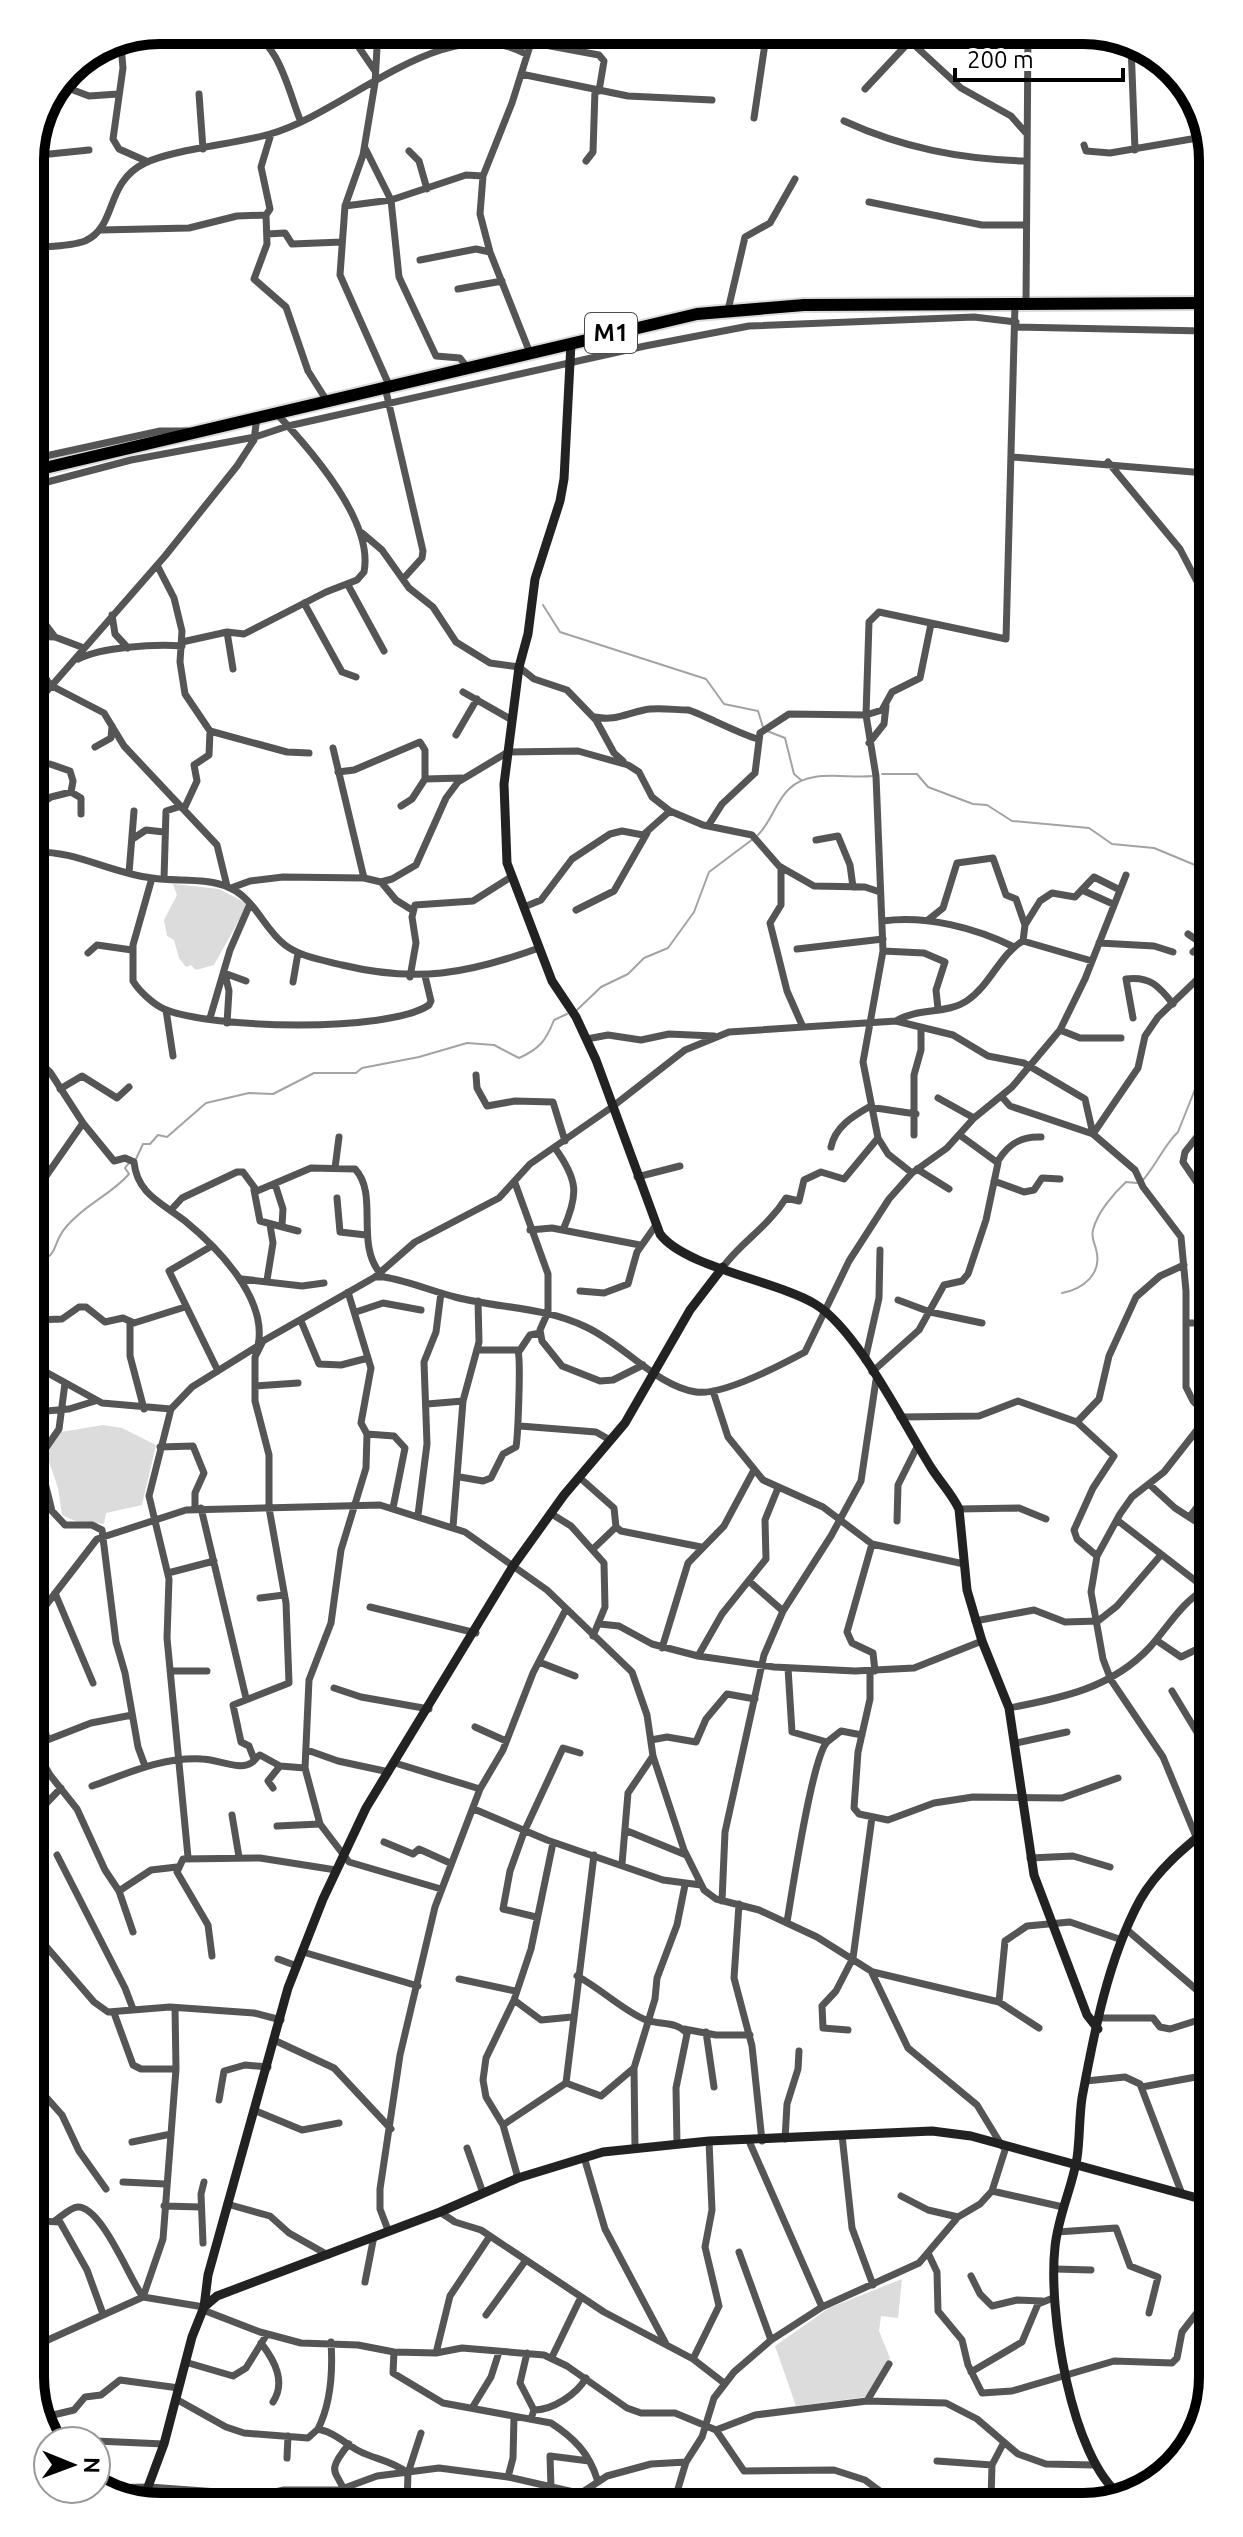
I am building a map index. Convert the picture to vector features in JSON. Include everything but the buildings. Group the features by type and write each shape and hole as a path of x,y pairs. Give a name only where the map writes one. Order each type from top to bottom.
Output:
{"highway":[{"name":"M1","path":"44,468 466,366 670,319 728,310 804,305 1199,303"}],"street":[{"path":"265,44 274,56 301,122"},
{"path":"356,44 376,73"},
{"path":"377,44 365,147 345,206 341,281 387,386 423,551 422,558 403,579"},
{"path":"101,230 123,177 148,161 271,134 301,122 419,57 481,44"},
{"path":"494,44 510,46 526,54"},
{"path":"530,44 483,176 480,214 490,252 530,353"},
{"path":"754,118 765,44"},
{"path":"865,89 898,44"},
{"path":"915,44 961,88 1011,116 1027,135"},
{"path":"949,1189 888,1154 878,1138 869,1107 863,1062 883,951 876,776 866,715 870,617 879,612 1006,639 1016,324 1024,225 1028,44"},
{"path":"545,45 599,55 604,61 597,90 593,152 586,161"},
{"path":"121,50 123,68 113,139 127,154 148,161"},
{"path":"1131,55 1135,150"},
{"path":"521,74 659,99 712,100"},
{"path":"69,88 89,96 118,94"},
{"path":"199,94 203,149"},
{"path":"844,121 881,138 958,158 1025,161"},
{"path":"271,134 261,167 270,209 266,215 267,234 254,279 286,307 308,371 327,401"},
{"path":"1084,145 1086,151 1135,150 1197,138"},
{"path":"365,147 391,200 399,277 411,307 436,356 460,358 466,366"},
{"path":"44,155 89,150"},
{"path":"409,151 419,161 427,189"},
{"path":"345,206 391,200 466,175 483,176"},
{"path":"728,310 745,237 770,223 795,179"},
{"path":"869,202 966,223 1024,225"},
{"path":"44,247 76,243 101,230 189,228 226,218 266,215"},
{"path":"267,234 285,233 292,244 342,242"},
{"path":"420,260 476,249 490,252"},
{"path":"458,289 502,281"},
{"path":"44,483 131,460 255,437 288,426 675,340 785,323 974,317 1016,324 1199,331"},
{"path":"670,319 675,340"},
{"path":"571,343 560,501 535,579 508,752 503,800 511,877 552,981 587,1039 656,1225 671,1246 799,1296 824,1310 865,1362 959,1509 964,1564 975,1621 1009,1708 1030,1858 1087,2015 1100,2024 1153,2018 1160,2027 1170,2029 1199,2018"},
{"path":"76,660 93,653 154,644 182,644 227,632 244,634 304,603 348,585 364,572 362,533 275,412"},
{"path":"44,693 157,565 237,466 255,437 257,417"},
{"path":"44,456 160,431 198,431"},
{"path":"1012,457 1108,462 1199,472"},
{"path":"1108,462 1180,549 1199,585"},
{"path":"362,533 368,534 403,579 433,607 463,647 490,663 519,667 534,679 567,690 592,716 614,753 639,772 652,797 670,811 708,826 752,835 781,867 814,886 853,887 880,892"},
{"path":"157,565 174,598 182,644 180,662 185,694 210,731 209,755 194,765 197,781 183,807 166,811 164,879"},
{"path":"348,585 384,651"},
{"path":"304,603 342,672 356,677"},
{"path":"112,615 115,634 128,648"},
{"path":"44,622 55,637"},
{"path":"869,743 884,724 886,706 892,692 920,678 931,624"},
{"path":"227,632 233,669"},
{"path":"44,637 55,637 84,648"},
{"path":"44,676 50,685 104,713 124,746 220,850 229,887 250,904 284,944 298,953 379,974 410,977 478,968 539,948"},
{"path":"463,692 512,720"},
{"path":"456,735 477,699"},
{"path":"708,826 722,804 755,773 760,733 789,714 866,715 886,706"},
{"path":"592,716 621,719 654,708 666,712 694,711 727,730 758,739"},
{"path":"95,747 111,738 112,724"},
{"path":"210,731 287,752 309,753"},
{"path":"338,772 354,770 420,742 425,750 425,779 412,799 401,806"},
{"path":"333,748 364,878"},
{"path":"381,882 416,865 446,798 462,778 508,752 578,751 628,765"},
{"path":"50,764 70,771 73,781 71,792"},
{"path":"425,779 462,778"},
{"path":"44,802 71,792 81,798 81,814"},
{"path":"129,873 134,811"},
{"path":"576,910 614,891 647,833 670,811"},
{"path":"134,838 146,830 164,832"},
{"path":"524,907 541,900 572,859 610,834 647,833"},
{"path":"816,840 838,836 850,865 853,887"},
{"path":"44,852 59,851 152,878 229,887 260,879 364,878 381,882 396,900 412,910 417,936 410,977"},
{"path":"896,1021 911,1013 970,999 1014,947 1023,941 1025,925 1016,899 1006,895 993,858 957,863 943,908 928,920"},
{"path":"781,867 781,905 770,923 787,991 802,1025"},
{"path":"378,1275 412,1282 441,1293 548,1312 621,1345 652,1374 685,1389 713,1391 805,1352 849,1261 884,1207 914,1171 961,1136 974,1118 1002,1097 1060,1030 1092,961 1126,875"},
{"path":"412,910 419,902 445,905 473,901 511,877"},
{"path":"1025,925 1045,896 1052,893 1075,897 1094,877 1118,889"},
{"path":"152,878 139,913 132,950 135,985 166,1010 227,1023 276,1022 290,1025 382,1021 429,1005 431,1001 425,976"},
{"path":"1082,890 1113,904"},
{"path":"210,1018 230,950 250,904"},
{"path":"883,921 928,920 997,938 1014,947"},
{"path":"1188,934 1199,940"},
{"path":"797,949 883,939"},
{"path":"1023,941 1092,961"},
{"path":"1099,943 1154,946 1173,952"},
{"path":"88,953 97,945 132,950"},
{"path":"1193,952 1199,948"},
{"path":"883,951 924,953 945,962 936,990 938,1009"},
{"path":"293,982 298,953"},
{"path":"224,973 246,981"},
{"path":"224,973 229,991 227,1023"},
{"path":"1093,1134 1138,1068 1145,1036 1199,978"},
{"path":"1133,1018 1126,979 1147,979 1173,1004"},
{"path":"166,1010 173,1056"},
{"path":"587,1039 608,1035 641,1040 669,1034 716,1036 802,1025 896,1021 953,1035 988,1056 1018,1060 1081,1094 1087,1104 1093,1134"},
{"path":"914,1135 914,1075 921,1050 921,1028"},
{"path":"1060,1030 1080,1038 1121,1038"},
{"path":"188,1857 170,1671 168,1573 149,1496 171,1409 185,1392 378,1275 415,1242 474,1214 515,1183 530,1164 612,1107 685,1050 716,1036"},
{"path":"44,1066 114,1161 125,1158 134,1162 137,1179 144,1191 171,1210 242,1279 258,1322 255,1401 269,1455 269,1508 284,1595 289,1683 278,1690 246,1698 233,1705 241,1742 249,1746 254,1759"},
{"path":"476,1075 477,1088 487,1106 515,1101 553,1102 565,1141"},
{"path":"60,1089 82,1076 117,1098 129,1087"},
{"path":"1002,1097 1010,1106 1093,1134 1135,1170 1149,1196 1173,1223 1181,1237 1184,1265 1186,1387 1199,1407"},
{"path":"938,1098 974,1118"},
{"path":"831,1147 833,1138 847,1121 869,1107 916,1114"},
{"path":"44,1179 83,1123"},
{"path":"1199,1134 1185,1152 1183,1162 1199,1186"},
{"path":"961,1136 998,1161"},
{"path":"722,1901 725,1832 761,1665 783,1611 840,1521 864,1473 874,1376 919,1330 944,1285 962,1281 968,1274 998,1161 1009,1145 1028,1136 1041,1137"},
{"path":"335,1168 339,1137"},
{"path":"147,2492 164,2444 185,2362 203,2308 227,2204 297,1966 343,1855 513,1566 550,1513 625,1423 694,1305 736,1249 749,1243 786,1198 799,1201 804,1180 821,1172 844,1179 878,1138"},
{"path":"555,1148 575,1188 574,1204 563,1230"},
{"path":"44,1166 50,1170"},
{"path":"637,1177 680,1166"},
{"path":"254,1190 311,1168 359,1172 366,1196 366,1235 378,1275"},
{"path":"171,1210 182,1198 243,1172 254,1190 258,1218 270,1225 282,1225 298,1231"},
{"path":"994,1181 1030,1192 1042,1178 1060,1179"},
{"path":"515,1183 548,1274 548,1312 540,1333 542,1341 562,1366 594,1380 613,1380 643,1365"},
{"path":"275,1184 283,1209 282,1225"},
{"path":"337,1198 340,1232 366,1235"},
{"path":"267,1280 273,1243 270,1225"},
{"path":"580,1291 604,1293 625,1286 640,1245 656,1225"},
{"path":"530,1230 563,1230 640,1245"},
{"path":"210,1247 169,1271 218,1371"},
{"path":"865,1362 879,1298 880,1250"},
{"path":"1077,1422 1099,1399 1109,1356 1136,1297 1160,1276 1184,1265"},
{"path":"242,1279 302,1286 324,1283"},
{"path":"348,1292 371,1374 361,1423 367,1434 366,1468 341,1550 331,1623 309,1680 305,1768 320,1824 343,1855 360,1868 441,1889"},
{"path":"418,1515 426,1463 424,1362 436,1332 441,1293"},
{"path":"898,1300 930,1312 982,1323"},
{"path":"453,1527 460,1477 463,1401 480,1334 478,1301"},
{"path":"356,1312 383,1303 421,1310"},
{"path":"44,1320 62,1319 79,1307 86,1307 105,1322 123,1318 130,1323"},
{"path":"130,1323 185,1307"},
{"path":"301,1321 319,1364 341,1365 368,1358"},
{"path":"130,1323 130,1356 144,1409"},
{"path":"1186,1323 1199,1323"},
{"path":"460,1477 483,1481 491,1478 503,1454 516,1447 520,1426 516,1408 518,1351 530,1335 540,1333"},
{"path":"477,1350 518,1351"},
{"path":"44,1371 95,1401 144,1409 171,1409"},
{"path":"44,1451 57,1434 65,1383"},
{"path":"255,1386 298,1383"},
{"path":"713,1391 723,1428 754,1470 778,1488 823,1507 872,1544 964,1564"},
{"path":"44,1411 95,1401"},
{"path":"427,1404 463,1401"},
{"path":"900,1417 979,1416 1018,1401 1046,1408 1077,1422 1114,1456 1093,1488 1074,1530 1077,1539 1097,1556"},
{"path":"520,1426 596,1432 610,1440"},
{"path":"1199,1427 1150,1485 1132,1497 1097,1556 1091,1592 1103,1659 1111,1680 1163,1757 1199,1843"},
{"path":"367,1434 394,1436 405,1448 393,1508"},
{"path":"897,1521 898,1485 918,1445"},
{"path":"160,1447 193,1446 204,1473 195,1493 246,1698"},
{"path":"662,1648 683,1575 701,1547 724,1526 754,1470"},
{"path":"579,1477 614,1508 616,1527"},
{"path":"44,1478 52,1511 65,1525 98,1526 103,1536 116,1642 145,1766"},
{"path":"1150,1485 1175,1508 1199,1522"},
{"path":"698,1656 722,1614 766,1559 765,1520 778,1488"},
{"path":"1191,1515 1199,1505"},
{"path":"44,1607 92,1542 198,1508 393,1508 453,1527 477,1539 547,1590 565,1611 632,1672 653,1756 687,1856 707,1893 722,1901 787,1922 871,1971 999,2002 1039,2028"},
{"path":"959,1509 1019,1508 1046,1519"},
{"path":"550,1513 593,1549 604,1566 605,1607 593,1636"},
{"path":"1117,1520 1199,1584"},
{"path":"616,1527 701,1547"},
{"path":"593,1549 616,1527"},
{"path":"872,1544 847,1632 852,1643 873,1653 870,1699 862,1735 854,1808 857,1813 893,1819 934,1803 959,1799 1062,1798 1118,1778"},
{"path":"975,1621 1034,1610 1065,1622 1098,1621 1117,1606 1160,1556"},
{"path":"168,1573 214,1561"},
{"path":"750,1582 783,1611"},
{"path":"55,1593 93,1683"},
{"path":"260,1598 284,1595"},
{"path":"1009,1708 1063,1697 1122,1674 1156,1640 1183,1606 1199,1596"},
{"path":"370,1607 476,1633"},
{"path":"388,2230 380,2209 380,2189 400,2055 441,1889 480,1789 506,1741 539,1662 565,1611"},
{"path":"600,1624 625,1628 662,1648 698,1656 788,1668 873,1672 917,1667 982,1641"},
{"path":"1156,1640 1181,1657 1199,1648"},
{"path":"539,1662 575,1676"},
{"path":"788,1668 789,1729 827,1742"},
{"path":"170,1671 207,1671"},
{"path":"334,1688 361,1697 375,1697 429,1709"},
{"path":"1172,1691 1199,1733"},
{"path":"651,1740 667,1737 696,1742 706,1719 727,1694 755,1699"},
{"path":"44,1740 67,1735 91,1723 132,1715"},
{"path":"44,1726 47,1739"},
{"path":"475,1727 506,1741"},
{"path":"787,1922 809,1798 821,1750 841,1731 862,1735"},
{"path":"1016,1743 1067,1732"},
{"path":"536,1917 503,1909 510,1871 524,1832 563,1748 580,1753"},
{"path":"307,1750 338,1761 392,1768 480,1789"},
{"path":"92,1786 145,1766 179,1758 221,1760 235,1766 252,1763 254,1759 264,1756 280,1766 305,1768"},
{"path":"622,1864 628,1793 653,1756"},
{"path":"44,1762 77,1809 105,1870 119,1891 133,1932"},
{"path":"273,1788 268,1781 280,1766"},
{"path":"44,1806 61,1788"},
{"path":"474,1809 553,1843 685,1885 701,1885"},
{"path":"232,1815 239,1857"},
{"path":"848,2030 828,2031 821,2022 822,2006 836,1991 853,1958 872,1817"},
{"path":"277,1826 320,1824"},
{"path":"625,1830 687,1856"},
{"path":"1114,2489 1094,2465 1067,2376 1049,2300 1057,2232 1076,2165 1086,2081 1122,1940 1155,1878 1197,1838"},
{"path":"384,1842 413,1854 419,1849 450,1863"},
{"path":"518,2178 503,2125 486,2097 483,2080 486,2058 514,2000 531,1949 553,1843"},
{"path":"57,1855 133,2009"},
{"path":"566,2083 594,1855"},
{"path":"1030,1858 1073,1856 1110,1867"},
{"path":"119,1891 151,1870 177,1867 188,1857 239,1857 336,1870"},
{"path":"177,1867 181,1882 208,1925 212,1956"},
{"path":"635,2147 634,2068 659,1970 677,1925 685,1885"},
{"path":"739,1904 734,1978 750,2035 762,2141"},
{"path":"999,2002 1005,1941 1027,1926 1087,1925 1122,1940"},
{"path":"1126,1929 1199,1993"},
{"path":"44,1944 94,2002 114,2013 133,2009 175,2008 254,2013 281,2020"},
{"path":"303,1952 418,1986"},
{"path":"278,1959 297,1966"},
{"path":"677,2493 686,2462 702,2437 704,2425 724,2383 771,2340 822,2307 919,2263 958,2217 980,2204 992,2191 1004,2146 977,2105 908,2048 871,1971"},
{"path":"577,1976 648,2021 716,2035 750,2035"},
{"path":"459,1979 515,1991"},
{"path":"514,2000 541,2020 572,2017"},
{"path":"143,2297 162,2247 176,2069 175,2008"},
{"path":"114,2013 133,2065 145,2070 176,2069"},
{"path":"677,2144 676,2088 686,2040 684,2029"},
{"path":"706,2032 714,2087"},
{"path":"276,2041 334,2068 391,2129"},
{"path":"785,2139 787,2104 798,2069 799,2051"},
{"path":"219,2100 224,2071 252,2064 268,2067"},
{"path":"566,2083 601,2096 634,2068"},
{"path":"1142,2087 1199,2076"},
{"path":"1086,2081 1125,2077 1142,2087 1182,2194"},
{"path":"503,2125 566,2083"},
{"path":"44,2095 62,2115 79,2151 106,2189"},
{"path":"256,2111 302,2130 339,2123"},
{"path":"203,2308 217,2296 440,2212 518,2178 584,2157 635,2147 932,2131 971,2136 1199,2199"},
{"path":"132,2142 171,2134"},
{"path":"842,2135 852,2228 873,2285"},
{"path":"693,2359 719,2306 705,2247 712,2210 709,2141"},
{"path":"749,2141 822,2307"},
{"path":"467,2148 483,2193"},
{"path":"584,2157 611,2241 668,2346"},
{"path":"123,2182 165,2184"},
{"path":"203,2243 201,2207 204,2182"},
{"path":"992,2191 1063,2207"},
{"path":"901,2196 928,2210 958,2217"},
{"path":"227,2204 270,2216 289,2233 328,2255"},
{"path":"164,2206 201,2207"},
{"path":"44,2221 56,2220 74,2208 84,2209 107,2232 143,2297"},
{"path":"440,2212 490,2236 647,2337 693,2359 724,2383"},
{"path":"56,2220 87,2270 103,2314"},
{"path":"1057,2232 1116,2228 1130,2266 1158,2277 1149,2313"},
{"path":"365,2282 374,2236"},
{"path":"436,2353 450,2296 490,2236"},
{"path":"739,2252 771,2340"},
{"path":"928,2253 937,2272 935,2297 938,2311 962,2340 979,2391 1004,2393 1114,2361 1176,2361 1181,2335 1196,2314"},
{"path":"486,2315 526,2260"},
{"path":"1055,2269 1091,2270"},
{"path":"971,2276 980,2294 992,2306 1017,2300 1049,2300"},
{"path":"44,2342 143,2297 203,2308 267,2334 301,2343 331,2342 394,2352 436,2353 462,2348 552,2357 627,2408 641,2413 666,2411 716,2430 744,2471 834,2470 865,2480 878,2493"},
{"path":"552,2357 581,2297"},
{"path":"971,2372 1022,2342 1038,2304 1049,2300"},
{"path":"185,2362 233,2376 246,2368 267,2334"},
{"path":"176,2399 226,2427 261,2435 309,2437 318,2429 326,2413 325,2400 333,2370 331,2342"},
{"path":"261,2343 281,2386 273,2402"},
{"path":"394,2352 391,2368 398,2377 443,2403 514,2417 533,2414 572,2396 586,2378"},
{"path":"472,2408 491,2377 499,2352"},
{"path":"527,2353 520,2383 533,2414 567,2432 591,2461 597,2479"},
{"path":"867,2401 889,2364"},
{"path":"51,2416 74,2410 85,2397 101,2395 120,2380 179,2388"},
{"path":"716,2430 755,2415 867,2401 946,2403 977,2419 1003,2444 1046,2464 1094,2465"},
{"path":"508,2477 513,2458 514,2417"},
{"path":"318,2429 339,2436 361,2452 394,2462 408,2473"},
{"path":"407,2493 408,2473 421,2433"},
{"path":"287,2458 288,2436"},
{"path":"112,2442 164,2444"},
{"path":"347,2493 334,2466 335,2459 349,2444"},
{"path":"991,2493 992,2465 1003,2444"},
{"path":"551,2488 550,2456 591,2461"},
{"path":"937,2461 992,2465"},
{"path":"282,2493 346,2488 377,2476 439,2468 508,2477 578,2493 597,2479 651,2464 686,2462"},
{"path":"124,2487 210,2493"},
{"path":"175,2490 180,2493"}],"shaded area":[{"path":"173,884 219,889 248,904 214,965 196,970 191,965 186,967 179,958 174,940 167,936 164,920 177,895"},
{"path":"103,1425 122,1428 156,1445 142,1505 106,1513 104,1524 75,1521 62,1515 58,1488 45,1450 61,1432"},
{"path":"902,2279 898,2318 881,2316 879,2331 890,2358 866,2397 796,2406 775,2346 829,2308"}],"waterway":[{"path":"543,605 560,632 706,679 724,704 758,711 763,727"},
{"path":"767,731 785,738 794,774 801,780"},
{"path":"882,774 917,774 928,787 973,804 987,805 1012,821 1089,828 1112,844 1154,848 1199,867"},
{"path":"758,835 784,794 798,783 818,776 873,776"},
{"path":"577,1010 601,987 628,974 644,958 668,948 694,912 709,872 753,839"},
{"path":"135,1161 143,1144 150,1144 158,1135 167,1137 206,1103 249,1093 273,1094 314,1073 356,1073 362,1068 419,1057 467,1043 494,1045 519,1058 541,1044 554,1020 567,1014"},
{"path":"1143,1180 1178,1132 1199,1079"},
{"path":"44,1259 52,1253 61,1233 73,1219 129,1174 125,1168 129,1163"},
{"path":"1062,1293 1090,1279 1097,1266 1092,1233 1098,1217 1126,1182 1137,1183"}]}
